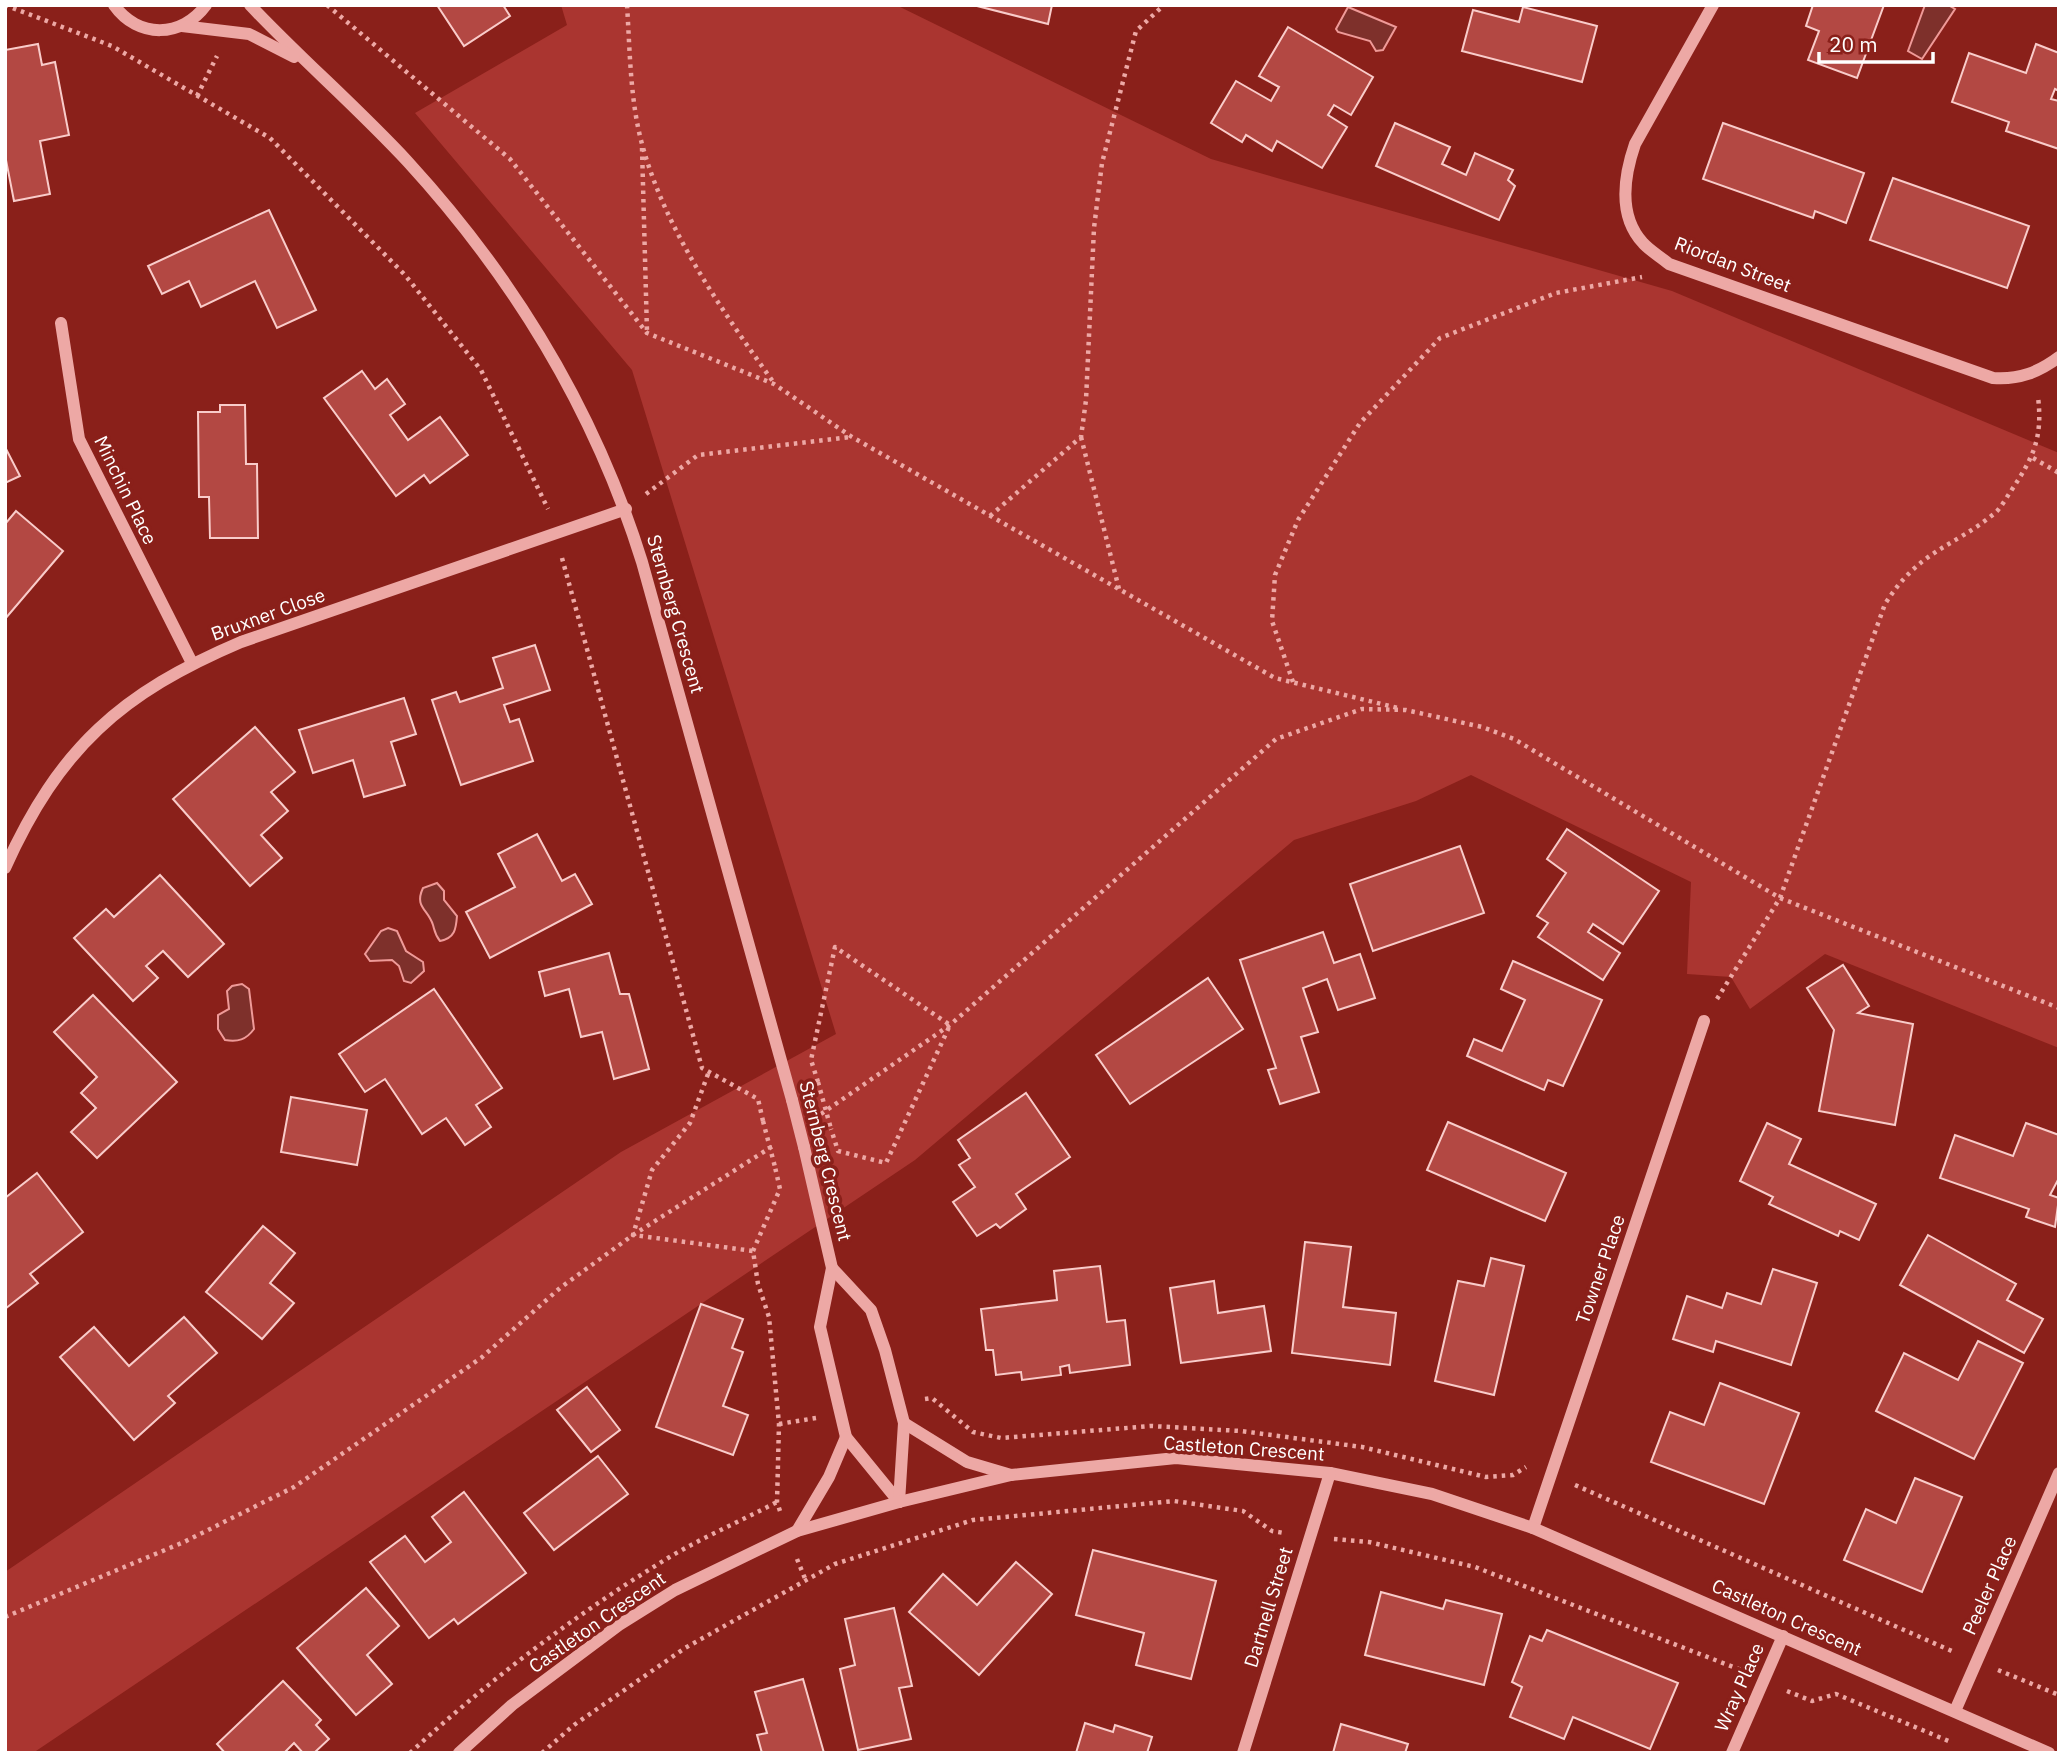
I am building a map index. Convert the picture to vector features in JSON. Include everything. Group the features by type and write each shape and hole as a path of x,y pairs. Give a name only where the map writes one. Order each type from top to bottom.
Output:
{"street":[{"name":"Sternberg Crescent","path":"114,5 128,21 145,29 164,31 182,26 249,34 303,62"},
{"path":"182,26 198,15 206,5"},
{"name":"Sternberg Crescent","path":"250,5 303,62 407,161 482,248 548,346 576,398 626,509 804,1147 832,1268 820,1327 846,1437 899,1502"},
{"name":"Riordan Street","path":"1713,5 1635,144 1626,169 1625,195 1630,221 1642,243 1669,264 1993,378 2009,379 2034,372 2059,357"},
{"name":"Minchin Place","path":"61,323 79,439 192,663"},
{"name":"Bruxner Close","path":"5,868 27,820 72,754 128,701 192,663 241,642 626,509"},
{"name":"Towner Place","path":"1533,1528 1704,1021"},
{"name":"Sternberg Crescent","path":"832,1268 871,1310 904,1423 899,1502"},
{"path":"904,1423 968,1462 1011,1475"},
{"path":"793,1533 829,1477 846,1437"},
{"name":"Castleton Crescent","path":"458,1753 512,1705 620,1625 675,1590 793,1533 899,1502 1011,1475 1176,1458 1329,1473 1432,1494 1533,1528 2049,1753"},
{"name":"Dartnell Street","path":"1243,1753 1329,1473"},
{"name":"Peeler Place","path":"1955,1712 2059,1473"},
{"name":"Wray Place","path":"1732,1753 1783,1636"}],"path":[{"path":"5,5 112,46 270,138 405,275 481,370 547,504 702,1068 708,1074 758,1099 780,1189 753,1251 758,1284 769,1317 779,1424 777,1502 793,1533 806,1581"},
{"path":"327,5 510,159 647,332 774,384 852,437 1275,678 1482,727 1514,739 1780,898 2059,1008"},
{"path":"628,5 632,80 642,144 647,332"},
{"path":"1118,589 1081,437 1086,400 1094,228 1102,163 1136,31 1164,5"},
{"path":"642,144 667,206 708,291 774,384"},
{"path":"1293,682 1272,621 1275,575 1293,531 1360,423 1431,347 1440,338 1556,293 1684,269"},
{"path":"1704,1021 1780,898 1885,604 1896,586 1924,557 1997,512 2033,458 2040,418 2034,372"},
{"path":"626,509 698,455 852,437"},
{"path":"990,516 1081,437"},
{"path":"2033,458 2059,473"},
{"path":"814,1118 950,1026 1276,739 1362,709 1406,710"},
{"path":"835,947 950,1026 886,1163 838,1151 811,1060 835,947"},
{"path":"633,1235 652,1170 690,1123 708,1074"},
{"path":"5,1617 184,1542 294,1487 481,1358 560,1288 633,1235 780,1142"},
{"path":"633,1235 753,1251"},
{"path":"542,1753 574,1725 685,1648 835,1564 973,1520 1174,1500 1243,1511 1272,1531 1369,1542 1475,1567 1724,1662 1812,1701 1836,1694 1952,1742"}],"shaded area":[{"path":"561,5 896,5 1211,159 1672,291 2059,453 2059,1048 1825,954 1750,1009 1731,977 1687,974 1691,882 1471,775 1416,801 1294,840 915,1160 33,1753 5,1753 5,1572 621,1152 836,1034 632,370 415,113 567,25"},
{"path":"1925,5 1948,5 1955,9 1922,59 1908,51"},
{"path":"1348,7 1396,27 1383,50 1376,51 1370,41 1338,32 1336,29"},
{"path":"437,883 444,891 444,900 457,916 454,932 449,938 440,941 420,900 423,888"},
{"path":"388,928 397,931 406,951 423,962 424,971 411,983 404,981 399,966 392,960 370,961 365,954 381,931"},
{"path":"242,984 249,989 254,1029 241,1039 225,1040 218,1029 218,1015 229,1009 227,991 232,986"}],"building":[{"path":"437,5 503,5 510,16 464,46"},
{"path":"973,5 1052,5 1048,24"},
{"path":"1813,5 1884,5 1857,78 1808,60 1819,31 1806,26"},
{"path":"1523,7 1597,26 1582,82 1462,51 1473,10 1519,22"},
{"path":"1288,27 1373,77 1351,115 1334,105 1328,115 1347,127 1322,168 1277,141 1272,151 1246,135 1242,142 1211,123 1236,81 1271,101 1279,87 1259,76"},
{"path":"38,44 42,65 55,62 69,135 40,141 50,194 14,201 5,155 5,50"},
{"path":"2036,44 2059,53 2059,91 2055,89 2051,99 2059,101 2059,149 2006,131 2009,122 1952,102 1969,53 2026,73"},
{"path":"1395,123 1450,147 1442,164 1466,175 1475,153 1513,170 1508,180 1515,186 1499,220 1376,166"},
{"path":"1723,123 1864,173 1846,223 1815,211 1813,218 1703,179"},
{"path":"1893,178 2029,226 2007,288 1870,240"},
{"path":"269,210 316,310 277,328 255,281 201,307 189,281 162,294 148,266"},
{"path":"362,371 375,389 387,379 405,404 390,415 408,440 440,417 468,455 430,483 424,475 396,496 324,398"},
{"path":"220,405 245,405 246,464 257,464 258,538 210,538 209,497 199,497 198,412 220,412"},
{"path":"5,447 20,476 5,483"},
{"path":"16,511 63,551 5,619 5,524"},
{"path":"535,645 550,690 504,705 510,722 519,719 533,761 461,785 432,700 456,692 460,702 503,688 493,658"},
{"path":"404,698 416,734 391,742 405,785 364,797 353,760 313,773 299,730"},
{"path":"255,727 295,772 271,792 288,811 261,835 282,858 250,886 173,799"},
{"path":"1567,829 1659,891 1623,944 1593,924 1588,932 1620,953 1603,980 1538,937 1548,923 1537,916 1566,873 1547,859"},
{"path":"537,834 562,881 575,874 592,904 490,958 466,912 515,887 498,854"},
{"path":"1460,846 1484,913 1373,951 1350,884"},
{"path":"160,875 224,944 188,977 163,951 146,966 158,978 133,1001 74,938 106,909 114,917"},
{"path":"1323,932 1334,963 1360,954 1375,998 1338,1010 1327,979 1303,988 1318,1032 1301,1037 1319,1092 1280,1104 1268,1070 1276,1068 1240,960"},
{"path":"609,953 620,994 629,994 649,1069 614,1079 602,1032 581,1037 569,989 545,996 539,972"},
{"path":"1513,961 1602,1000 1563,1086 1548,1080 1544,1090 1467,1056 1474,1039 1502,1051 1525,1000 1501,989"},
{"path":"1843,965 1869,1006 1858,1013 1913,1024 1895,1125 1819,1111 1834,1030 1807,988"},
{"path":"1208,978 1243,1029 1130,1104 1096,1055"},
{"path":"434,989 502,1088 476,1105 491,1127 465,1145 446,1118 422,1134 385,1079 365,1092 339,1054"},
{"path":"93,995 177,1082 97,1158 71,1132 96,1108 81,1093 97,1077 54,1032"},
{"path":"1026,1093 1070,1157 1016,1194 1026,1209 1000,1228 996,1224 977,1236 953,1202 975,1187 959,1165 970,1158 958,1140"},
{"path":"291,1097 367,1110 357,1165 281,1152"},
{"path":"1448,1122 1566,1173 1545,1221 1427,1170"},
{"path":"1767,1123 1801,1139 1789,1164 1876,1204 1859,1240 1840,1231 1838,1236 1769,1204 1773,1197 1740,1181"},
{"path":"2026,1123 2059,1135 2059,1178 2050,1195 2059,1198 2055,1227 2026,1217 2029,1209 1940,1178 1955,1135 2013,1156"},
{"path":"37,1173 83,1232 30,1274 38,1283 5,1309 5,1198"},
{"path":"263,1226 295,1253 270,1283 294,1303 262,1339 206,1292"},
{"path":"1928,1235 2016,1284 2007,1300 2043,1319 2024,1353 1900,1285"},
{"path":"1305,1242 1351,1247 1343,1307 1396,1313 1390,1365 1292,1353"},
{"path":"1491,1258 1524,1266 1494,1395 1435,1381 1458,1281 1484,1286"},
{"path":"1100,1266 1107,1322 1125,1320 1130,1365 1070,1373 1069,1365 1060,1367 1061,1375 1022,1380 1021,1372 996,1375 993,1350 986,1350 981,1309 1057,1300 1054,1271"},
{"path":"1773,1269 1817,1283 1791,1365 1716,1341 1713,1352 1673,1339 1687,1296 1722,1308 1727,1293 1761,1304"},
{"path":"1214,1281 1218,1313 1264,1306 1271,1351 1181,1363 1170,1288"},
{"path":"701,1304 743,1319 732,1348 743,1352 723,1406 748,1415 733,1455 656,1427"},
{"path":"184,1317 217,1353 168,1396 175,1403 134,1440 60,1357 94,1327 129,1366"},
{"path":"1978,1341 2023,1363 1974,1459 1876,1411 1904,1353 1958,1380"},
{"path":"1720,1383 1799,1413 1764,1504 1651,1462 1670,1412 1704,1425"},
{"path":"587,1387 620,1430 591,1452 557,1410"},
{"path":"598,1456 628,1494 554,1550 524,1513"},
{"path":"1915,1478 1962,1497 1922,1592 1844,1560 1866,1509 1896,1523"},
{"path":"464,1492 526,1573 458,1624 454,1619 429,1638 370,1562 405,1536 425,1562 451,1542 432,1517"},
{"path":"1093,1550 1216,1581 1191,1679 1136,1665 1144,1633 1076,1615"},
{"path":"1016,1562 1052,1594 979,1675 909,1612 943,1574 977,1605"},
{"path":"366,1588 399,1626 367,1655 392,1684 356,1715 297,1648"},
{"path":"1381,1592 1443,1609 1446,1600 1502,1614 1484,1685 1365,1655"},
{"path":"894,1608 912,1686 899,1688 911,1739 858,1750 840,1669 855,1665 845,1619"},
{"path":"1547,1630 1678,1683 1650,1749 1573,1717 1564,1739 1510,1717 1522,1687 1512,1682 1530,1636 1542,1641"},
{"path":"803,1679 824,1753 762,1753 757,1735 767,1733 755,1692"},
{"path":"283,1681 321,1720 316,1725 329,1739 314,1753 303,1753 294,1743 284,1753 225,1753 217,1744"},
{"path":"1085,1723 1113,1732 1115,1725 1152,1737 1147,1753 1076,1753"},
{"path":"1341,1724 1408,1744 1405,1753 1333,1753"}]}
